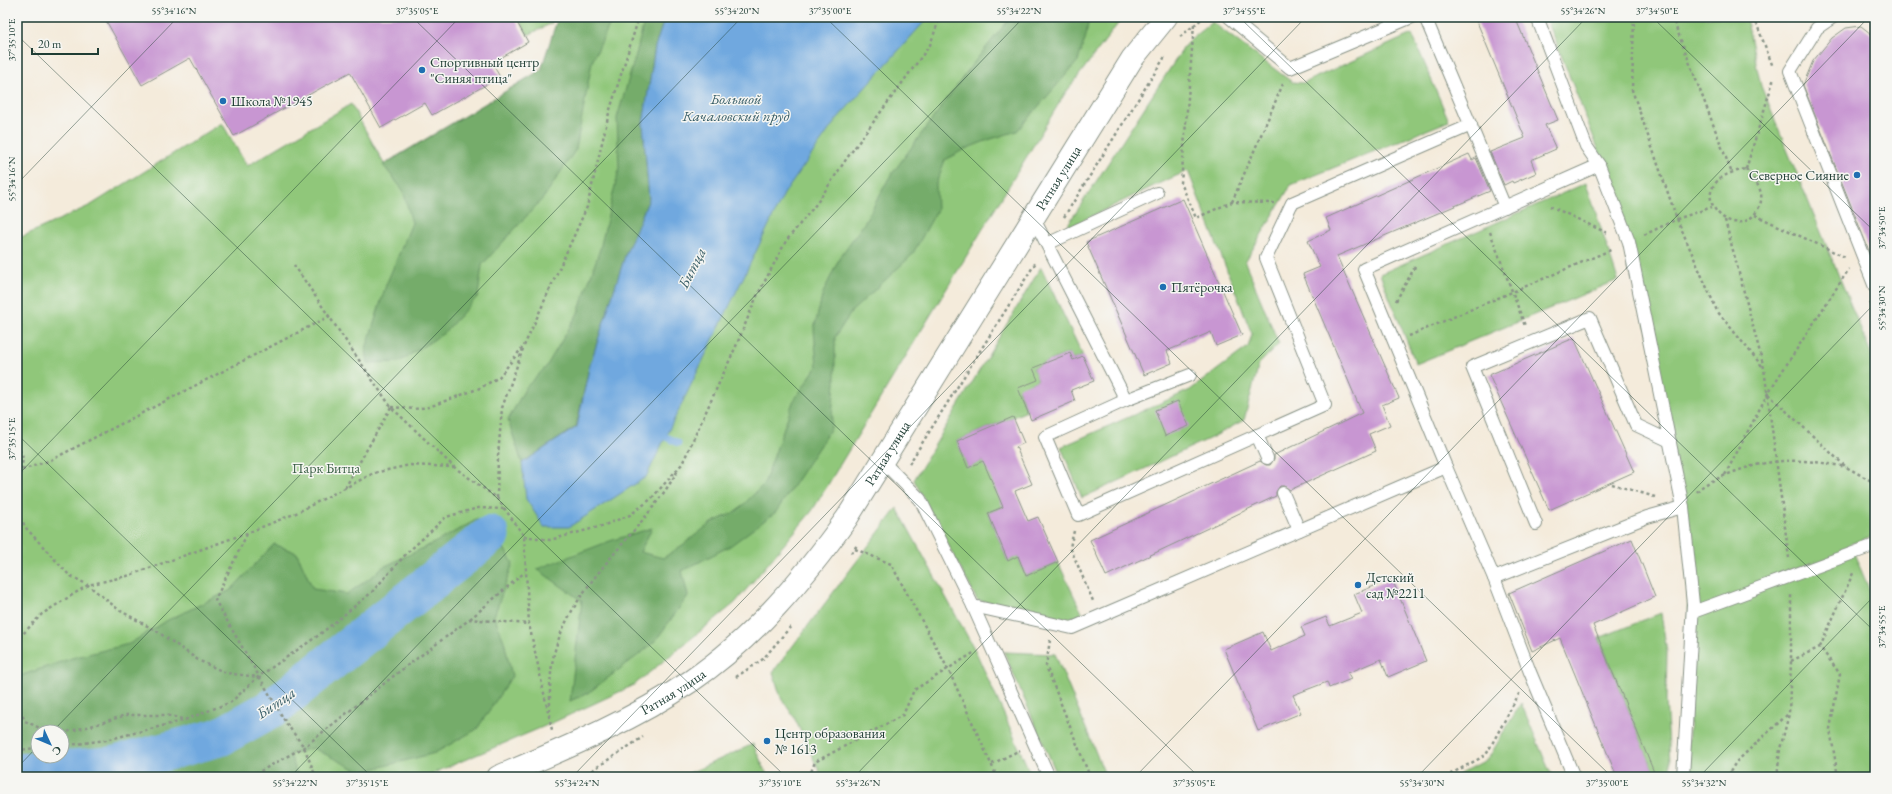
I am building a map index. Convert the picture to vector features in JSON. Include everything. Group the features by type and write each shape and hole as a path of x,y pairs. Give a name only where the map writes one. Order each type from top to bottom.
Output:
{"street":[{"name":"Ратная улица","path":"498,777 558,752 641,711 691,681 734,647 774,610 814,564 847,518 1132,59 1166,17"}],"lane":[{"path":"1229,17 1290,68 1412,17"},
{"path":"1425,17 1505,207"},
{"path":"1537,17 1586,146 1599,165 1629,242 1683,507 1692,612 1683,777"},
{"path":"1833,17 1818,28 1790,71 1875,287"},
{"path":"1190,375 1126,400 1045,437 1078,515 1325,405 1266,258 1292,203 1471,125"},
{"path":"1574,777 1530,672 1494,578 1364,269 1599,165"},
{"path":"1047,244 1156,193"},
{"path":"1034,219 1126,400"},
{"path":"1536,524 1472,367 1590,318 1636,425 1670,442"},
{"path":"1256,435 1267,458"},
{"path":"883,462 920,499 973,606 1049,777"},
{"path":"973,606 1072,628 1446,467"},
{"path":"1283,493 1299,530"},
{"path":"1494,578 1647,517 1683,507"},
{"path":"1692,612 1870,547"}],"path":[{"path":"498,498 498,456 502,408 524,346 587,207 609,113 639,17"},
{"path":"294,265 391,407 454,467 498,498 524,536 529,624 550,724 550,686 555,650 576,604 593,581 656,505 682,464 756,298 786,241 817,203 847,158 930,45 940,17"},
{"path":"1634,17 1632,90 1677,219 1717,311 1764,368"},
{"path":"1672,17 1731,171"},
{"path":"1194,25 1180,183 1196,218 1232,202 1292,203"},
{"path":"1232,202 1290,68"},
{"path":"1746,169 1775,74"},
{"path":"1746,169 1731,171 1716,180 1710,193 1712,207 1725,220 1764,368 1791,576 1791,661 1789,714 1780,749 1777,777"},
{"path":"1725,220 1742,222 1755,215 1762,203 1761,188 1746,169"},
{"path":"1529,196 1629,242"},
{"path":"1394,342 1629,242 1677,219 1712,207"},
{"path":"1755,215 1847,258"},
{"path":"1484,216 1523,319 1529,344"},
{"path":"1385,320 1430,240"},
{"path":"1725,476 1768,393 1850,268"},
{"path":"22,470 51,460 330,316"},
{"path":"391,407 414,409 429,407 480,388 499,377 524,346"},
{"path":"1768,393 1846,467 1875,483"},
{"path":"345,488 391,407"},
{"path":"17,444 23,458 17,497"},
{"path":"1612,484 1683,507 1702,485 1725,476 1777,460 1815,461 1846,467"},
{"path":"524,536 550,540 602,526 630,515 651,499 682,464"},
{"path":"17,643 19,638 42,614 88,585 127,576 247,533 294,514 374,473 410,465 454,467"},
{"path":"70,745 106,740 187,720 231,702 258,677 319,635 371,593 406,554 446,517 478,508 505,509"},
{"path":"17,512 26,528 69,575 88,585 119,610 158,632 198,660 226,673 258,677"},
{"path":"1078,515 1070,547 1100,616"},
{"path":"247,533 216,600 272,701 304,747 316,777"},
{"path":"1791,661 1820,647 1870,547"},
{"path":"855,548 891,564 948,669 997,777"},
{"path":"250,777 304,747 470,619 526,572"},
{"path":"470,619 529,624"},
{"path":"1053,624 1046,666 1090,777"},
{"path":"809,777 815,762 903,715 914,690 990,643"},
{"path":"1820,647 1840,674 1830,729 1838,777"},
{"path":"1445,777 1486,755 1530,672"},
{"path":"17,705 25,721 31,724"},
{"path":"1727,777 1736,762 1789,714"},
{"path":"70,731 126,715 166,715 187,720"},
{"path":"992,764 1034,742"},
{"path":"17,750 30,749"}],"green space":[{"path":"518,17 554,17 552,23 528,35"},
{"name":"Парк Битца","path":"558,17 1123,17 1064,95 812,511 735,603 634,685 550,724 424,777 17,777 17,239 91,205 222,123 247,166 351,104 384,164 541,70"},
{"path":"558,17 613,17 592,62 576,149 544,197 482,265 478,296 444,333 399,362 368,363 366,349 386,285 412,223 403,190 383,165 541,70"},
{"path":"645,17 665,17 655,47 643,124 649,199 626,253 589,368 576,427 522,463 508,420 526,387 546,367 578,313 600,249 619,169 617,118 637,51"},
{"path":"1011,17 1089,17 1086,36 1078,61 1017,131 965,149 945,160 936,184 937,210 912,255 852,311 835,337 835,383 831,428 776,512 730,546 682,571 688,596 656,640 588,693 570,701 582,601 537,569 610,541 652,528 640,552 663,558 711,523 737,511 764,484 793,402 817,366 814,329 823,293 840,257 865,222 889,178 972,65"},
{"path":"1546,17 1746,17 1761,86 1875,364 1875,535 1850,544 1875,603 1875,777 1686,777 1690,718 1687,515 1620,204"},
{"path":"1212,22 1292,82 1303,83 1412,34 1449,121 1291,185 1245,262 1279,344 1259,364 1244,420 1213,437 1082,498 1061,447 1190,390 1248,347 1252,334 1188,171 1065,229 1188,41"},
{"path":"1586,183 1618,280 1416,364 1380,274"},
{"path":"1041,267 1083,356 1073,360 1069,353 1033,368 1038,380 1018,389 1027,411 957,441 968,467 983,461 1012,503 988,513 1008,561 1018,556 1026,576 1058,562 1083,615 1071,621 977,600 914,480"},
{"path":"897,508 976,652 1032,777 822,777 794,717 781,698 773,672"},
{"path":"476,520 487,520 513,563 494,616 504,641 512,676 477,729 435,753 361,772 313,748 290,754 298,777 17,777 17,677 72,658 129,644 168,620 231,590 274,544 297,553 313,589 347,594 374,575 381,568 436,542"},
{"path":"1661,613 1667,652 1666,700 1671,777 1645,777 1654,773 1599,638"},
{"path":"1004,652 1055,654 1106,777 1058,777"},
{"path":"1521,703 1552,777 1454,777 1488,759"},
{"path":"753,744 768,777 681,777"}],"water":[{"name":"Большой Качаловский пруд","path":"665,17 924,17 925,21 836,120 784,194 646,477 569,527 544,527 526,499 522,463 577,427 589,368 626,253 649,199 643,124 655,47"}],"building":[{"path":"104,17 514,17 528,42 492,63 500,77 432,115 425,103 381,128 350,72 234,136 190,58 142,85"},
{"path":"1475,17 1515,17 1558,120 1545,125 1556,149 1531,160 1536,173 1513,183 1512,181 1504,185 1490,152 1525,138"},
{"name":"Северное Сияние","path":"1861,26 1875,37 1874,263 1803,85 1813,61 1832,38 1846,28"},
{"path":"1469,154 1472,160 1476,158 1490,191 1337,256 1399,398 1382,405 1390,425 1369,434 1376,451 1290,490 1284,486 1280,486 1276,492 1276,496 1106,576 1090,540 1260,461 1266,465 1270,465 1274,459 1274,455 1362,413 1303,274 1320,267 1308,241 1331,230 1326,218"},
{"name":"Пятёрочка","path":"1183,199 1242,335 1216,346 1211,332 1167,351 1172,363 1144,375 1086,242"},
{"path":"1574,338 1634,472 1549,510 1489,375"},
{"path":"1070,353 1073,360 1083,356 1094,381 1071,390 1075,401 1031,420 1018,388 1038,380 1033,368"},
{"path":"1178,401 1189,426 1165,436 1155,410"},
{"path":"1013,417 1024,443 1016,447 1032,484 1015,491 1028,521 1038,517 1058,562 1026,576 1018,556 1008,561 988,513 1003,507 983,461 968,468 957,441"},
{"path":"1632,539 1655,597 1593,625 1656,777 1617,777 1560,638 1532,651 1509,593"},
{"path":"1392,579 1426,661 1388,677 1381,659 1348,673 1351,679 1329,688 1327,682 1293,695 1301,713 1258,731 1224,649 1263,632 1271,651 1305,636 1301,627 1326,617 1330,626 1362,613 1354,594"}],"waterway":[{"path":"666,437 678,443"},
{"name":"Битца","path":"17,773 112,766 220,737 274,707 490,535"}],"place":[{"name":"Спортивный центр \"Синяя птица\"","path":"422,70"},
{"name":"Школа №1945","path":"223,101"},
{"name":"Северное Сияние","path":"1857,175"},
{"name":"Пятёрочка","path":"1163,287"},
{"name":"Детский сад №2211","path":"1358,585"},
{"name":"Центр образования № 1613","path":"767,741"}]}
